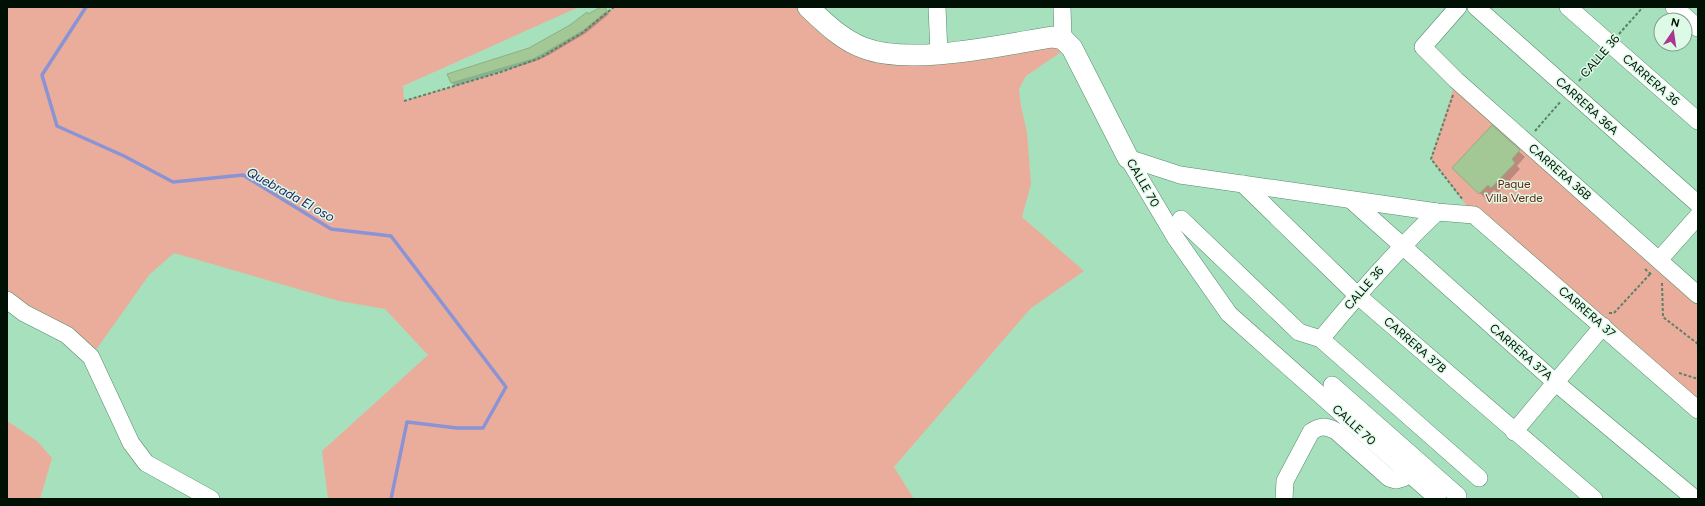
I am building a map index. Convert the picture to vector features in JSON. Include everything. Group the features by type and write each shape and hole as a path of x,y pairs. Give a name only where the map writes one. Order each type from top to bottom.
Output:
{"main road":[{"path":"808,7 844,38 864,48 885,54 940,54 1052,37 1063,39"},
{"name":"CALLE 70","path":"1063,39 1072,48 1128,158"}],"street":[{"path":"937,7 940,54"},
{"path":"1062,7 1063,39"},
{"name":"CARRERA 36B","path":"1458,7 1423,48 1456,80 1526,142 1655,267 1698,295"},
{"name":"CARRERA 36A","path":"1476,7 1698,204"},
{"name":"CARRERA 36","path":"1568,7 1698,121"},
{"path":"1674,7 1698,28"},
{"path":"1128,158 1180,175 1437,212 1474,215"},
{"name":"CALLE 70","path":"1128,158 1174,237 1229,314 1438,499"},
{"name":"CARRERA 37B","path":"1243,184 1357,295 1514,432 1594,499"},
{"name":"CARRERA 37A","path":"1351,200 1555,382 1695,499"},
{"name":"CALLE 36","path":"1321,339 1357,295 1401,246 1437,212"},
{"name":"CARRERA 37","path":"1474,215 1698,410"},
{"path":"1655,267 1698,216"},
{"path":"1181,219 1299,332 1321,339 1479,478"},
{"path":"7,300 24,313 67,335 90,357 131,443 146,463 211,499"},
{"path":"1514,432 1600,324"},
{"path":"1332,385 1458,496"},
{"path":"1385,432 1403,411"},
{"path":"1284,499 1284,481 1311,432 1318,427 1326,426 1336,431 1389,478 1396,480 1403,478 1403,468"}],"path":[{"path":"404,101 501,72 540,58 582,33 614,7"},
{"name":"CALLE 36","path":"1526,142 1643,7"},
{"path":"1460,96 1454,91 1431,159 1474,215"},
{"path":"1600,324 1606,313 1614,314 1655,267 1662,283 1663,318 1698,344"}],"green space":[{"path":"7,7 579,7 403,86 404,101 501,72 540,58 582,33 614,7 807,7 865,48 1010,43 1067,48 1026,76 1019,89 1027,132 1031,184 1022,217 1084,271 1030,309 894,467 914,499 328,499 322,451 428,355 385,309 339,301 174,253 149,275 91,357 7,299"},
{"name":"Paque Villa Verde","path":"1456,80 1698,295 1698,410 1474,215 1431,159"},
{"path":"7,421 37,441 52,458 40,499 7,499"}],"building":[{"path":"601,7 605,7 607,11 584,30 533,59 451,83 447,74 529,48 570,25 587,12 588,14"},
{"path":"1492,125 1520,150 1512,159 1515,163 1491,188 1488,185 1479,194 1452,168"}],"waterway":[{"name":"Quebrada El oso","path":"86,7 42,75 57,126 124,156 173,182 243,175 331,229 391,236 506,387 483,428 457,428 407,422 391,499"}]}
